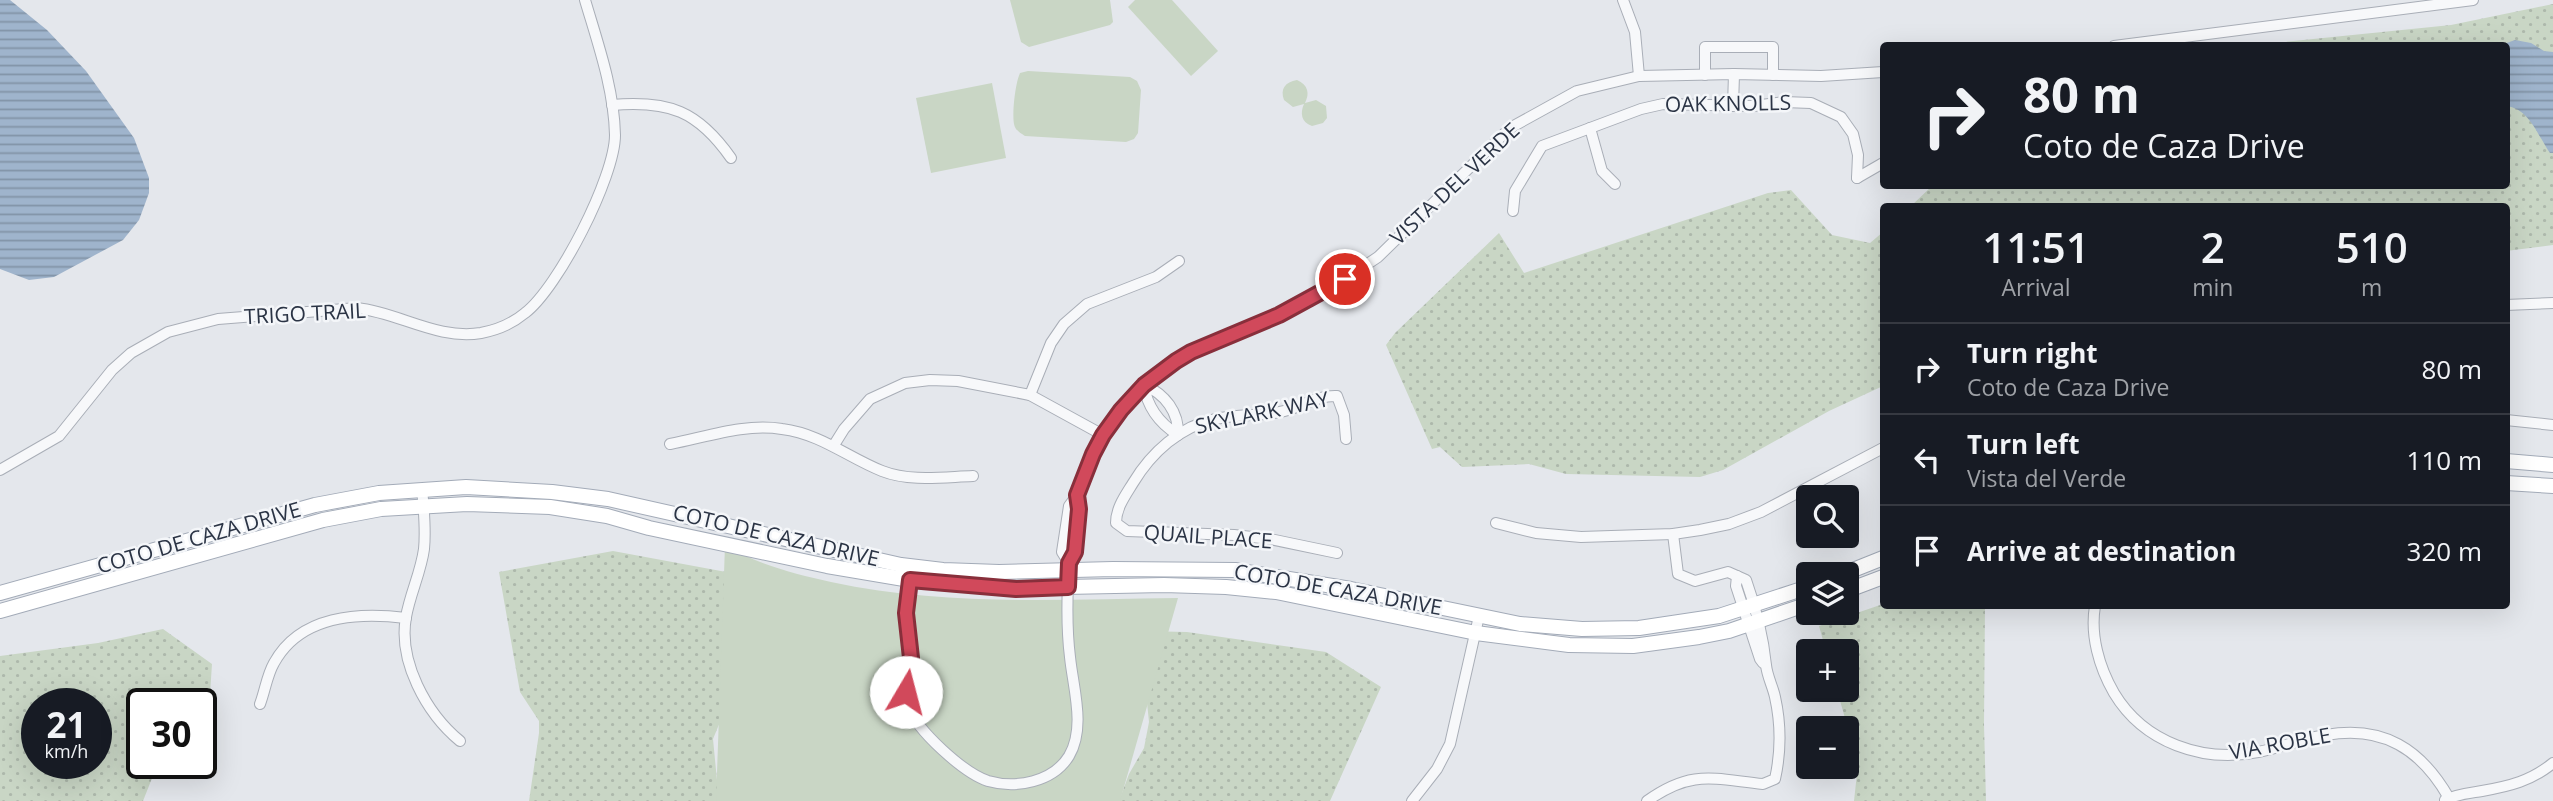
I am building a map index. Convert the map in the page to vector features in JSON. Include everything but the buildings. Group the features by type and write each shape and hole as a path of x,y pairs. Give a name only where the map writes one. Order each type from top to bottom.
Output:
{"main road":[{"path":"2510,461 2553,465"},
{"path":"2510,483 2553,486"},
{"name":"COTO DE CAZA DRIVE","path":"0,593 291,511 379,493 466,487 608,499 844,553 943,570 999,572 1069,567 1235,570 1351,589 1550,628 1616,630 1667,625 1730,614 1796,591"},
{"name":"COTO DE CAZA DRIVE","path":"0,611 323,520 381,509 514,504 607,516 649,528 827,566 910,580 1016,589 1164,585 1226,587 1276,592 1476,633 1569,645 1633,646 1699,637 1796,608"},
{"path":"1859,568 1880,559"},
{"path":"1859,586 1880,579"}],"street":[{"name":"TRIGO TRAIL","path":"0,470 59,436 111,370 131,353 168,332 186,326 230,318 357,308 374,310 446,334 482,332 512,322 525,313 552,282 601,192 613,152 615,137 612,105 585,0"},
{"path":"1624,0 1635,32 1639,76"},
{"path":"2144,42 2473,0"},
{"path":"1705,75 1705,47 1773,47 1773,75"},
{"name":"VISTA DEL VERDE","path":"910,580 906,613 911,658 907,678 907,705 921,727 953,759 986,780 1010,785 1037,780 1058,770 1069,756 1075,741 1077,715 1069,656 1068,587 1069,567 1075,552 1079,509 1077,495 1103,435 1144,385 1191,352 1279,315 1345,279 1378,257 1510,128 1577,91 1639,76 1821,76 1880,72"},
{"path":"1734,74 1734,106"},
{"path":"612,105 641,102 684,113 705,125 731,158"},
{"name":"OAK KNOLLS","path":"1513,211 1515,191 1542,146 1641,109 1663,104 1734,106 1811,103 1840,117 1853,134 1858,155 1857,178 1880,165"},
{"path":"1590,128 1602,172 1615,184"},
{"path":"1030,395 1051,342 1064,324 1087,304 1156,277 1179,261"},
{"path":"2510,305 2553,303"},
{"path":"834,445 870,399 905,383 930,380 958,381 1030,395 1103,435"},
{"path":"1144,385 1158,391 1179,419 1178,435"},
{"name":"SKYLARK WAY","path":"1121,528 1116,523 1119,505 1144,465 1178,435 1194,425 1215,419 1284,411 1323,395 1337,396 1344,415 1346,439"},
{"path":"2510,420 2553,425"},
{"path":"670,444 732,430 782,429 812,436 859,460 905,477 973,476"},
{"path":"1496,523 1536,533 1581,537 1674,534 1729,524 1761,512 1880,450"},
{"path":"422,489 424,552 406,618 405,643 412,676 450,733 460,741"},
{"name":"QUAIL PLACE","path":"1121,528 1141,533 1246,537 1337,553"},
{"path":"1647,801 1674,783 1694,779 1716,778 1763,784 1775,779 1779,762 1779,719 1775,694 1766,665 1760,659 1746,580 1728,572 1695,581 1678,574 1674,534"},
{"name":"VIA ROBLE","path":"2095,609 2095,638 2099,660 2108,683 2129,713 2156,736 2188,749 2228,755 2259,752 2324,735 2347,732 2375,735 2415,754 2433,774 2446,799"},
{"path":"260,704 274,662 293,641 313,627 355,615 406,618"},
{"path":"1412,801 1437,769 1450,744 1479,616"},
{"path":"2446,799 2517,784 2553,763"}],"green space":[{"path":"1010,0 1110,0 1113,22 1029,47 1021,42"},
{"path":"1135,0 1172,0 1218,51 1191,76 1128,7"},
{"path":"2553,4 2553,245 2510,250 2510,203 1914,203 1929,189 2510,189 2510,42 2284,42 2451,25"},
{"path":"1028,71 1130,77 1137,81 1141,90 1138,133 1134,139 1126,142 1025,136 1018,131 1013,119 1020,73"},
{"path":"1297,80 1304,84 1307,90 1305,103 1316,100 1326,106 1327,118 1323,123 1312,126 1308,124 1302,117 1304,104 1293,107 1284,100 1284,87"},
{"path":"992,83 1006,158 931,173 916,98"},
{"path":"1791,190 1832,235 1870,243 1880,235 1880,387 1829,411 1723,470 1700,477 1566,474 1529,464 1462,467 1440,447 1432,449 1386,345 1395,333 1499,233 1524,273 1768,193"},
{"path":"725,545 763,563 804,576 875,590 1004,600 1178,598 1120,801 716,801"},
{"path":"613,551 812,588 763,618 713,739 719,801 529,801 539,721 520,692 499,572"},
{"path":"1880,605 1880,609 1985,609 1986,801 1854,801 1856,779 1859,779 1859,716 1844,716 1840,702 1859,702 1859,639 1823,639 1819,626 1859,625 1859,612"},
{"path":"163,629 212,664 210,688 126,688 126,779 152,779 143,801 0,801 0,656 98,643"},
{"path":"1143,631 1187,632 1326,652 1381,687 1330,801 1119,801 1129,774 1144,748 1149,722 1143,664"}],"water":[{"path":"0,0 10,0 47,30 86,71 134,138 149,178 149,193 139,220 123,240 54,277 29,280 0,269"},
{"path":"2515,40 2531,43 2544,51 2553,52 2553,153 2550,153 2527,117 2510,107 2509,42"}],"route":[{"path":"906,692 911,658 906,613 910,580 1016,589 1068,587 1069,563 1075,552 1079,509 1077,495 1093,454 1121,410 1144,385 1191,352 1279,315 1345,279"}]}
